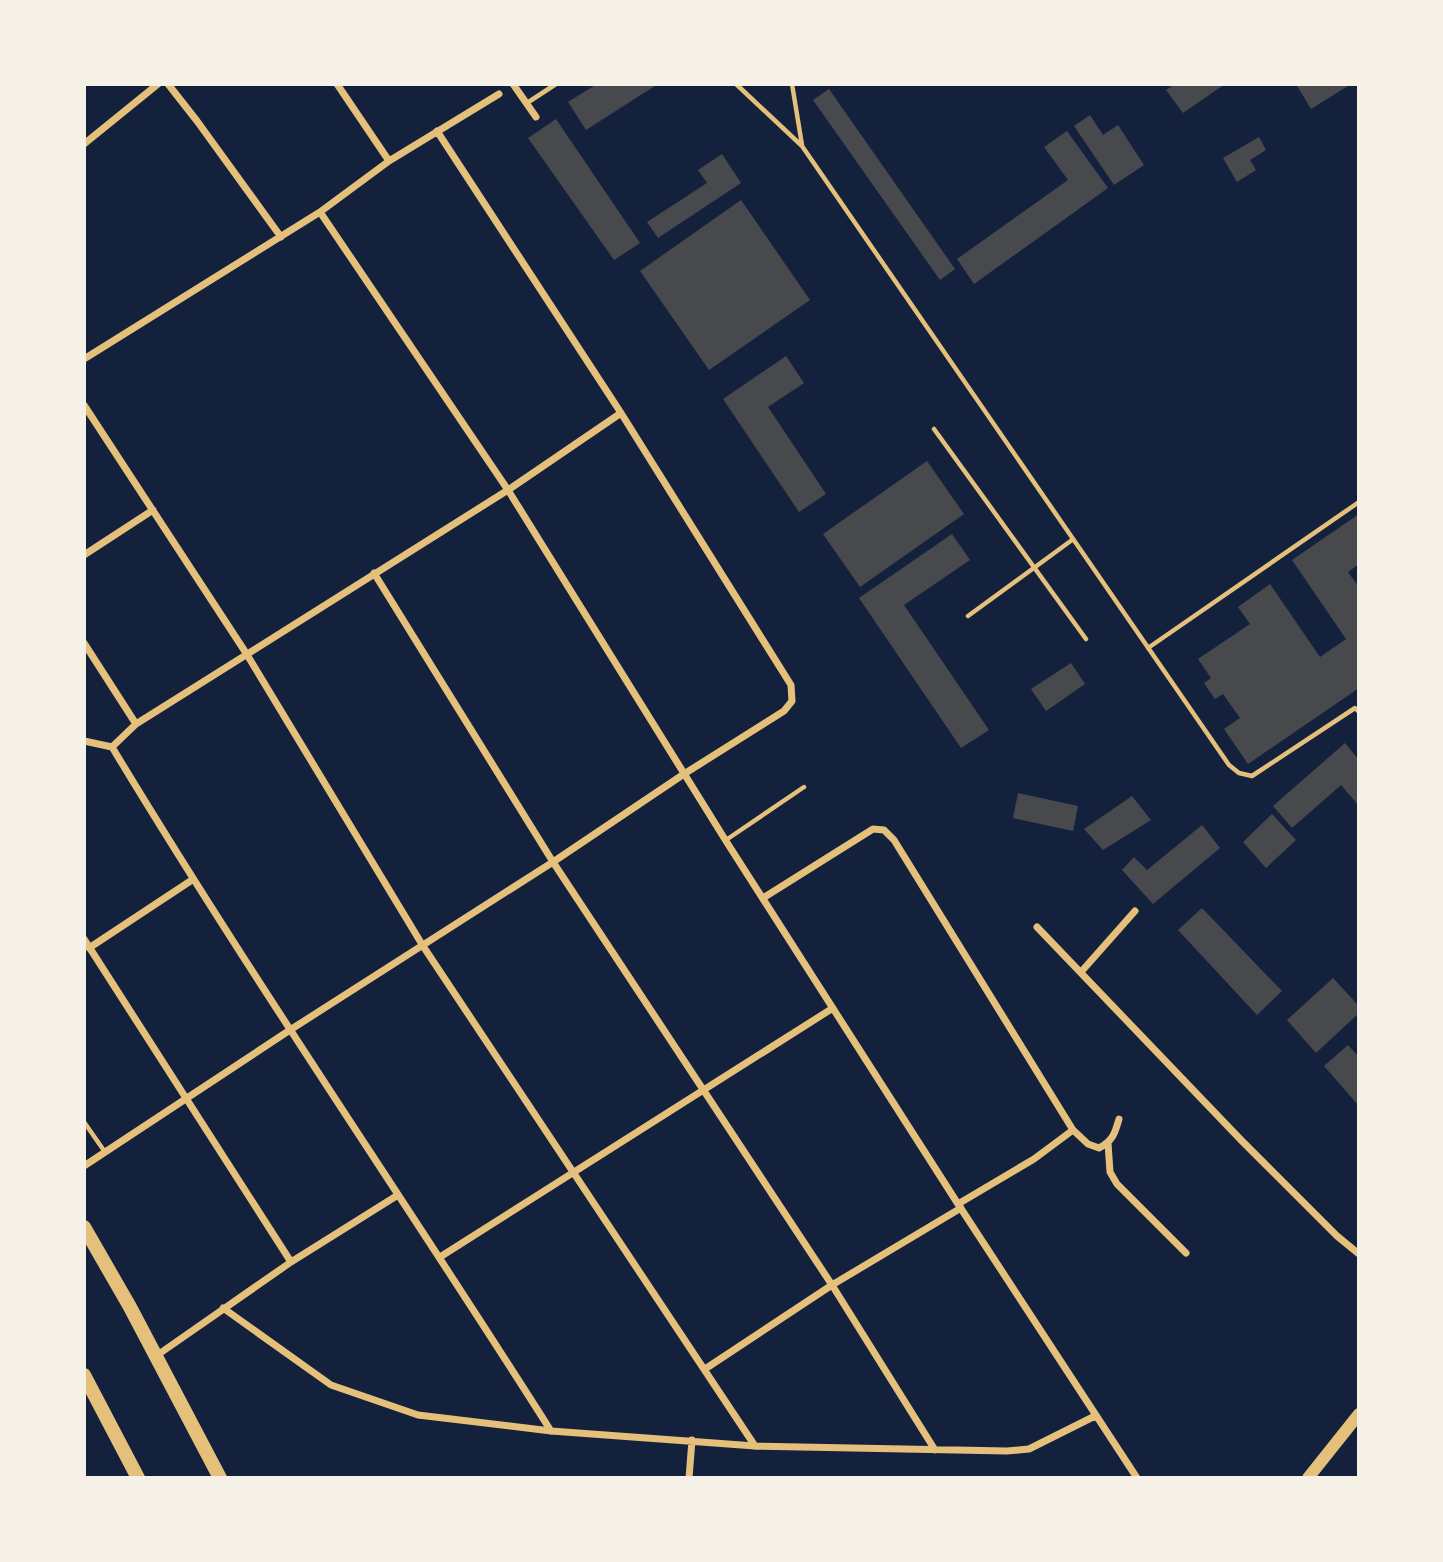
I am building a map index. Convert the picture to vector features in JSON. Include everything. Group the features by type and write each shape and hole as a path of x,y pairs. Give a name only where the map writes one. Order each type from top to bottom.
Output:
{"highway":[{"path":"85,1231 156,1356 220,1478"},
{"path":"84,1375 138,1478"}],"main road":[{"path":"1308,1478 1359,1414"}],"street":[{"path":"84,144 158,84"},
{"path":"168,84 281,237"},
{"path":"337,84 389,161"},
{"path":"513,84 536,117"},
{"path":"84,359 281,237 389,161 499,94"},
{"path":"84,1166 784,711 792,701 791,685 621,412 437,131"},
{"path":"320,212 508,490 726,841 959,1206 1137,1478"},
{"path":"84,405 246,653 424,946 755,1446"},
{"path":"112,747 136,724 508,490 621,412"},
{"path":"84,555 153,510"},
{"path":"374,573 553,862 832,1285 935,1450"},
{"path":"84,643 136,724"},
{"path":"84,741 112,747 192,880 551,1431"},
{"path":"763,898 873,829 884,830 894,840 1073,1130 1088,1144 1098,1148 1114,1136 1119,1119"},
{"path":"89,948 192,880"},
{"path":"1081,972 1135,911"},
{"path":"1037,927 1241,1140 1337,1237 1359,1254"},
{"path":"84,939 291,1262"},
{"path":"440,1257 833,1008"},
{"path":"705,1368 1034,1159 1073,1130"},
{"path":"1108,1143 1110,1172 1117,1184 1186,1253"},
{"path":"156,1356 291,1262 398,1195"},
{"path":"223,1308 331,1385 418,1415 551,1431 755,1446 1007,1451 1029,1449 1095,1416"},
{"path":"689,1478 692,1440"}],"lane":[{"path":"527,104 556,84"},
{"path":"736,84 802,146 1229,765 1239,773 1252,776 1358,708"},
{"path":"792,84 802,146"},
{"path":"934,429 1086,639"},
{"path":"1148,648 1359,502"},
{"path":"968,616 1072,540"},
{"path":"726,841 804,787"},
{"path":"84,1122 105,1152"}],"building":[{"path":"597,84 658,84 586,130 568,102"},
{"path":"1175,84 1225,84 1183,113 1166,90"},
{"path":"1296,84 1351,84 1311,109"},
{"path":"829,89 955,269 940,280 813,100"},
{"path":"1090,115 1103,135 1118,125 1144,165 1114,185 1074,126"},
{"path":"556,119 640,243 614,260 528,138"},
{"path":"1067,131 1108,188 974,284 957,259 1068,180 1044,147"},
{"path":"1259,137 1266,150 1250,160 1256,170 1237,182 1223,158"},
{"path":"722,154 741,183 658,238 647,222 707,183 698,170"},
{"path":"741,200 810,300 709,370 640,271"},
{"path":"786,356 804,383 768,407 826,494 799,512 723,399"},
{"path":"927,461 964,514 860,587 823,534"},
{"path":"1359,514 1359,564 1348,572 1359,587 1359,688 1248,764 1224,729 1240,718 1223,694 1215,699 1204,683 1211,678 1198,659 1250,624 1238,607 1270,584 1320,657 1346,639 1292,560"},
{"path":"952,534 970,560 904,605 989,730 961,748 859,598"},
{"path":"1071,663 1085,684 1046,711 1031,689"},
{"path":"1345,743 1359,760 1359,806 1341,785 1292,828 1273,806"},
{"path":"1018,793 1078,806 1073,831 1013,818"},
{"path":"1132,796 1151,820 1103,850 1084,829"},
{"path":"1272,814 1296,840 1266,868 1243,842"},
{"path":"1202,825 1220,848 1153,904 1122,870 1134,857 1147,870"},
{"path":"1202,908 1282,991 1257,1015 1178,930"},
{"path":"1333,978 1359,1006 1359,1013 1316,1053 1287,1020"},
{"path":"1348,1045 1359,1057 1359,1106 1324,1066"}]}
